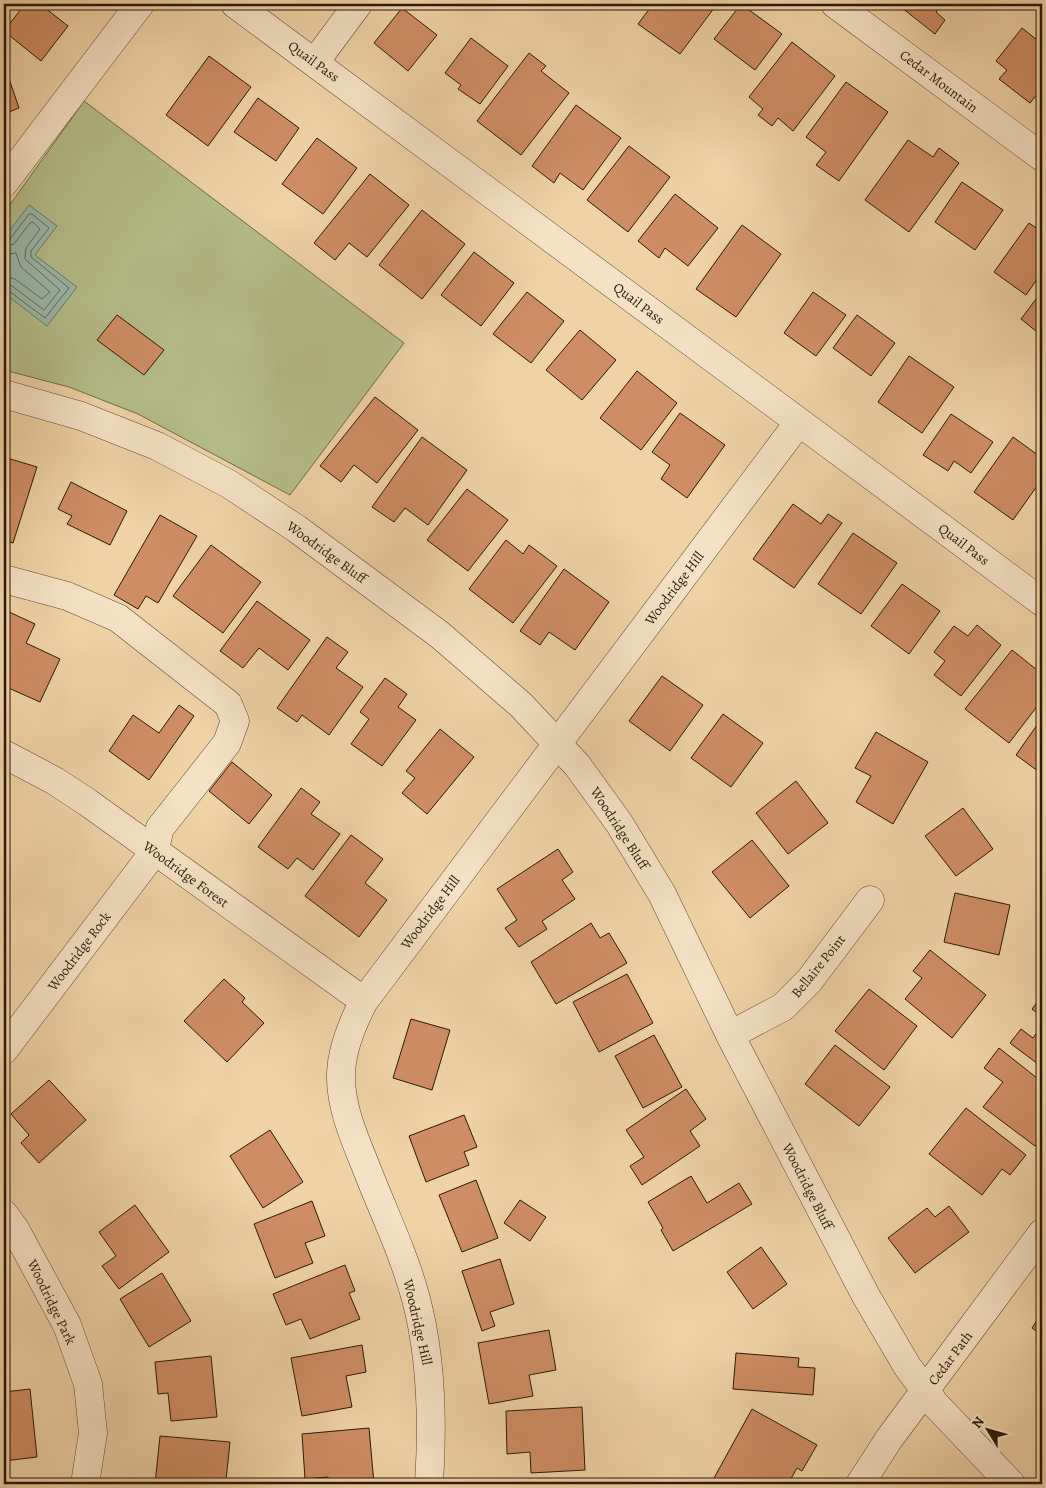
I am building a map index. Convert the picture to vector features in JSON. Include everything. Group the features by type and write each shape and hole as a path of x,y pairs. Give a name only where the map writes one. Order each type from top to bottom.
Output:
{"street":[{"path":"4,183 140,4"},
{"name":"Quail Pass","path":"236,4 1042,602"},
{"path":"315,62 358,4"},
{"name":"Cedar Mountain","path":"836,4 1042,158"},
{"name":"Woodridge Bluff","path":"4,394 81,416 148,442 228,484 297,529 440,635 521,705 577,765 619,823 658,886 730,1035 866,1296 907,1366 947,1418 1011,1484"},
{"name":"Woodridge Hill","path":"429,1484 431,1434 429,1365 416,1299 401,1254 346,1117 341,1072 350,1028 364,1000 799,422"},
{"path":"4,579 68,596 118,618 228,704 235,721 227,743 160,828 154,852"},
{"name":"Woodridge Forest","path":"4,754 55,781 364,1000"},
{"name":"Woodridge Rock","path":"4,1050 154,852"},
{"name":"Bellaire Point","path":"730,1035 783,1007 790,1001 809,982 870,900"},
{"name":"Woodridge Park","path":"4,1214 15,1230 67,1325 88,1384 93,1433 85,1484"},
{"name":"Cedar Path","path":"860,1484 925,1391 1042,1233"}],"green space":[{"path":"84,101 404,343 290,495 138,414 69,387 4,370 4,213"}],"water":[{"path":"29,205 57,226 35,255 77,287 47,326 4,293 4,238"}],"building":[{"path":"25,4 40,4 68,26 41,61 4,31"},
{"path":"84,4 94,4 90,9"},
{"path":"653,4 717,4 680,54 638,24"},
{"path":"741,4 782,34 755,70 714,39"},
{"path":"897,4 942,4 936,12 945,20 935,34"},
{"path":"402,8 437,35 408,71 374,43"},
{"path":"1022,28 1042,44 1042,88 1030,103 999,79 1007,70 996,61"},
{"path":"471,38 508,66 480,104 458,89 461,85 445,73"},
{"path":"792,42 835,76 793,131 778,118 772,126 758,115 763,109 749,97"},
{"path":"529,53 546,66 541,71 569,93 521,155 477,121"},
{"path":"209,56 251,87 208,146 166,115"},
{"path":"4,64 19,108 4,114"},
{"path":"846,82 888,112 839,181 816,165 826,152 806,137"},
{"path":"258,98 299,128 276,161 234,132"},
{"path":"576,105 621,138 583,190 560,173 554,183 532,166"},
{"path":"317,138 357,168 323,214 282,184"},
{"path":"908,140 933,157 939,148 959,163 909,232 865,200"},
{"path":"629,146 670,177 628,232 587,200"},
{"path":"370,174 409,205 367,257 349,243 335,260 314,243"},
{"path":"962,182 1003,210 975,250 935,222"},
{"path":"675,194 718,228 688,266 665,248 659,258 638,241"},
{"path":"422,210 465,244 422,299 379,265"},
{"path":"1029,223 1042,232 1042,272 1026,295 994,272"},
{"path":"742,225 781,254 736,317 696,289"},
{"path":"474,252 514,283 481,326 441,295"},
{"path":"1042,291 1042,336 1021,319"},
{"path":"527,292 564,321 531,363 493,334"},
{"path":"813,292 846,315 816,356 784,333"},
{"path":"117,315 164,350 144,375 97,340"},
{"path":"857,315 895,343 871,376 833,348"},
{"path":"580,330 616,360 582,400 546,370"},
{"path":"909,356 954,387 922,433 878,402"},
{"path":"637,371 677,403 641,450 600,418"},
{"path":"375,397 418,430 377,483 354,465 341,482 320,466"},
{"path":"680,413 725,445 687,498 661,479 670,465 652,452"},
{"path":"951,414 993,442 971,473 954,461 948,471 923,455"},
{"path":"422,437 467,470 428,525 405,508 394,522 372,507"},
{"path":"1013,437 1042,458 1042,479 1013,520 974,492"},
{"path":"4,457 37,467 13,543 4,540"},
{"path":"71,482 127,511 110,545 67,524 72,516 58,509"},
{"path":"467,489 508,520 468,571 427,540"},
{"path":"793,504 821,524 828,514 842,523 794,588 753,559"},
{"path":"160,515 197,536 158,603 146,596 138,609 114,595"},
{"path":"853,533 897,563 861,614 818,584"},
{"path":"506,540 523,554 529,545 557,566 513,623 469,589"},
{"path":"211,545 261,582 223,633 173,596"},
{"path":"564,569 609,602 575,650 549,632 540,645 520,631"},
{"path":"902,584 940,611 909,654 871,626"},
{"path":"257,601 310,640 288,670 259,648 243,668 220,651"},
{"path":"7,611 35,624 26,643 60,659 40,702 4,686 4,618"},
{"path":"977,625 1001,645 961,696 934,675 945,661 934,652 954,626 968,636"},
{"path":"327,637 348,652 336,668 363,687 329,735 302,715 297,722 277,708"},
{"path":"1012,650 1042,674 1042,700 1009,743 965,709"},
{"path":"662,676 703,705 670,751 629,721"},
{"path":"385,678 407,694 398,707 416,720 382,766 351,744 369,719 360,712"},
{"path":"179,705 194,716 149,780 109,751 133,715 159,733"},
{"path":"723,714 763,743 731,787 691,758"},
{"path":"1042,718 1042,774 1016,755"},
{"path":"440,729 474,757 427,814 402,793 415,778 406,771"},
{"path":"876,732 928,762 893,824 856,802 871,776 855,768"},
{"path":"232,762 272,795 249,824 209,791"},
{"path":"796,781 828,823 788,854 756,813"},
{"path":"301,788 320,802 311,814 340,834 313,870 297,858 288,869 258,847"},
{"path":"963,808 993,849 956,876 925,836"},
{"path":"351,835 383,859 365,883 387,900 359,937 305,896"},
{"path":"752,840 789,886 750,918 712,872"},
{"path":"558,849 573,872 562,880 575,899 542,921 547,929 519,947 505,928 517,920 497,889"},
{"path":"955,893 1010,905 999,955 944,942"},
{"path":"591,923 600,938 609,933 627,963 556,1004 531,962"},
{"path":"930,950 986,995 952,1038 905,999 922,978 913,971"},
{"path":"627,974 653,1023 599,1052 573,1002"},
{"path":"224,979 245,998 242,1002 264,1023 227,1062 184,1021"},
{"path":"869,989 917,1026 884,1070 835,1031"},
{"path":"1042,996 1042,1017 1032,1009"},
{"path":"411,1019 450,1030 432,1090 393,1078"},
{"path":"1042,1025 1042,1067 1010,1043 1021,1029 1033,1038"},
{"path":"654,1035 682,1087 643,1108 615,1056"},
{"path":"835,1045 890,1087 859,1126 805,1084"},
{"path":"999,1048 1042,1082 1042,1138 1035,1146 983,1107 1003,1082 984,1068"},
{"path":"49,1080 86,1120 39,1163 21,1143 29,1135 11,1114"},
{"path":"686,1089 706,1119 690,1131 700,1146 642,1185 630,1166 644,1157 626,1130"},
{"path":"966,1108 1026,1155 1010,1175 1002,1169 982,1195 929,1154"},
{"path":"464,1115 477,1147 464,1152 469,1165 426,1182 409,1136"},
{"path":"270,1130 303,1182 263,1208 230,1156"},
{"path":"691,1176 707,1203 739,1183 752,1204 673,1251 661,1230 663,1228 648,1202"},
{"path":"476,1180 498,1238 462,1252 439,1195"},
{"path":"520,1200 546,1217 530,1241 504,1223"},
{"path":"312,1201 325,1236 305,1243 313,1263 275,1278 254,1224"},
{"path":"135,1205 169,1252 119,1289 102,1266 116,1256 99,1232"},
{"path":"949,1206 969,1232 915,1273 888,1238 927,1208 935,1217"},
{"path":"761,1247 787,1284 753,1309 727,1272"},
{"path":"500,1259 514,1304 490,1312 495,1326 482,1331 462,1271"},
{"path":"345,1265 355,1291 349,1293 360,1319 310,1339 301,1319 286,1325 273,1294"},
{"path":"162,1273 191,1321 149,1347 120,1299"},
{"path":"1042,1312 1042,1335 1032,1328"},
{"path":"549,1330 556,1370 529,1375 533,1396 489,1404 478,1343"},
{"path":"362,1345 366,1372 346,1376 352,1407 302,1416 291,1358"},
{"path":"736,1353 799,1358 798,1367 815,1368 813,1395 733,1389"},
{"path":"211,1356 217,1417 171,1421 168,1393 158,1394 155,1362"},
{"path":"30,1389 37,1457 4,1461 4,1392"},
{"path":"582,1407 585,1470 531,1473 530,1452 507,1454 506,1411"},
{"path":"752,1409 817,1445 802,1471 797,1468 788,1484 725,1484 714,1478"},
{"path":"369,1428 374,1484 329,1484 328,1477 305,1479 302,1434"},
{"path":"160,1436 230,1442 226,1480 215,1479 214,1484 155,1484"}]}
